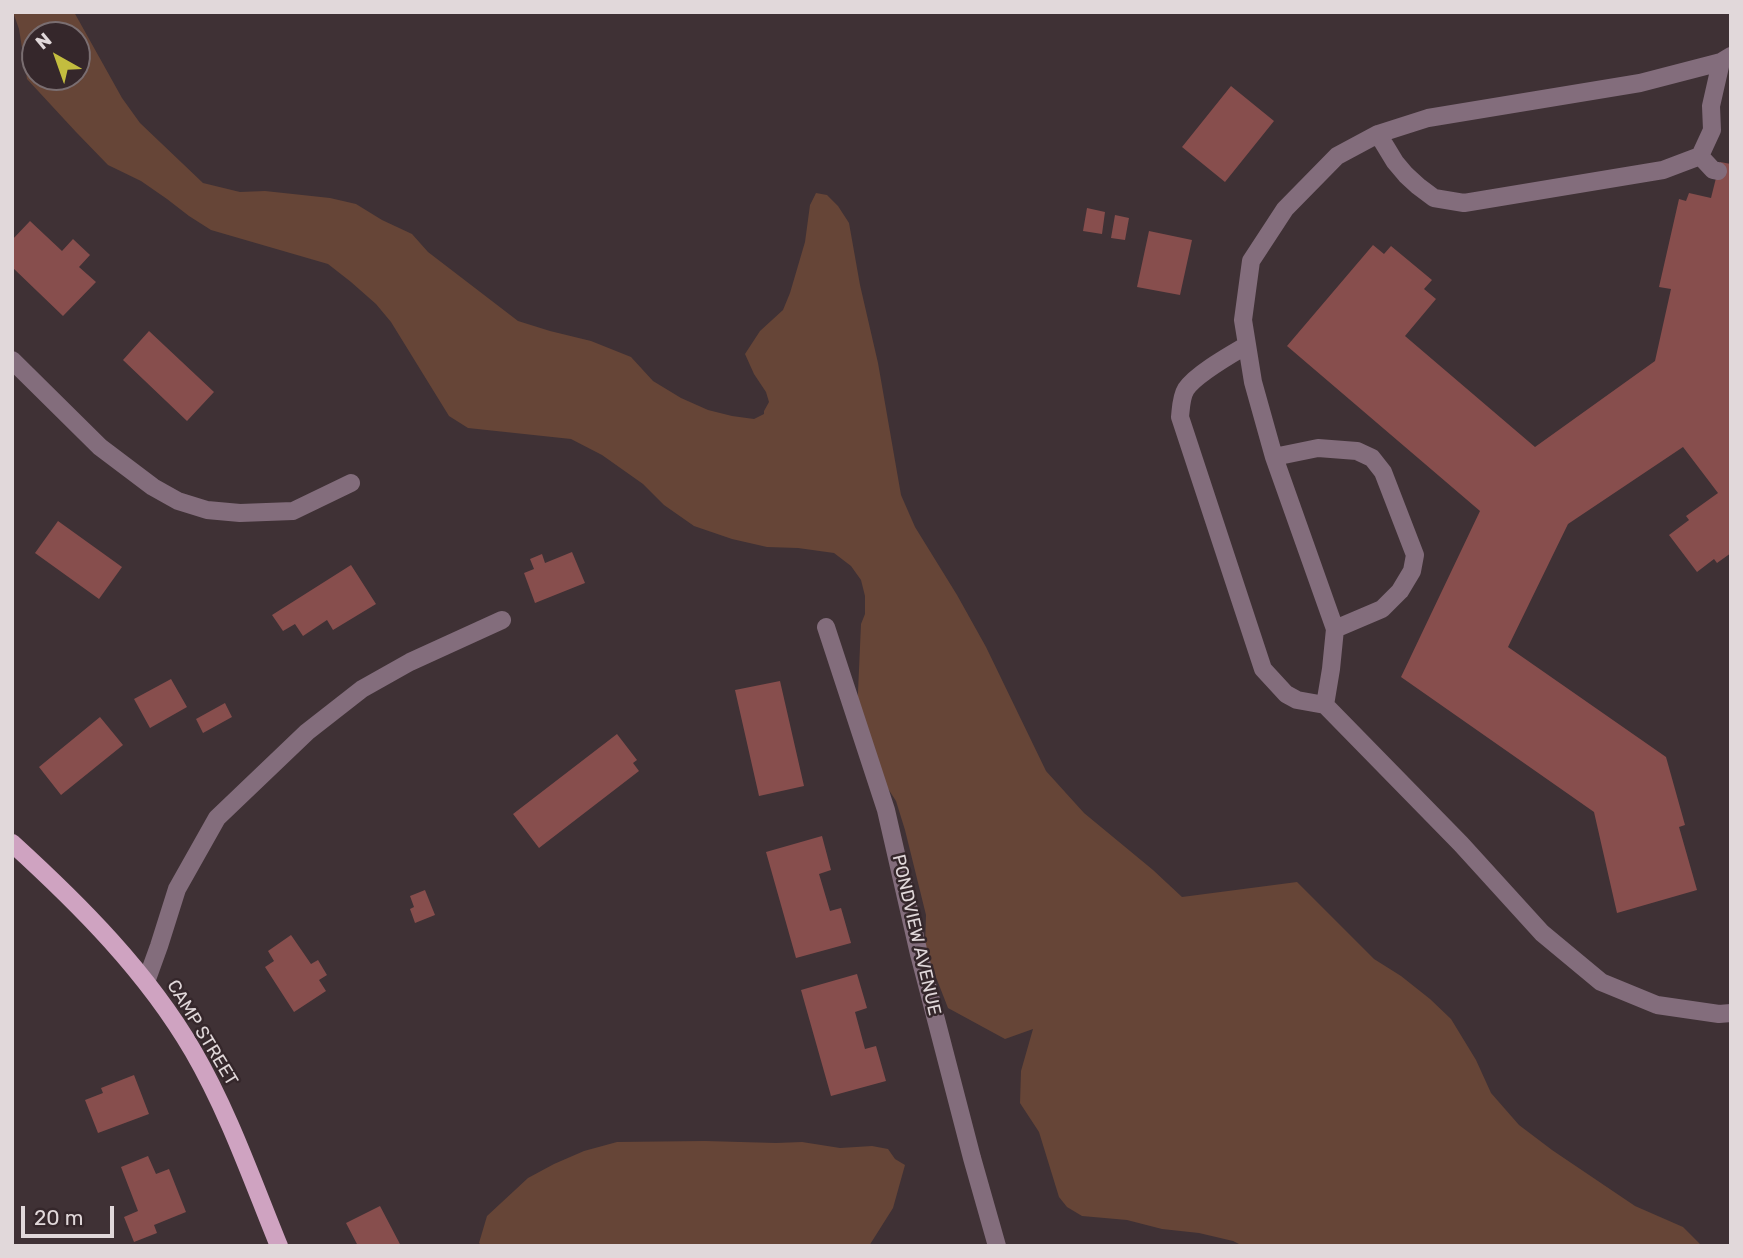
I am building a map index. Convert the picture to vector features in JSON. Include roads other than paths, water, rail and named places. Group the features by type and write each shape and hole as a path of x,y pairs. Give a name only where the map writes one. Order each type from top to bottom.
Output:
{"main road":[{"name":"CAMP STREET","path":"12,844 112,942 174,1021 194,1052 224,1111 279,1246"}],"street":[{"path":"1325,705 1335,629 1274,457 1252,382 1243,320 1251,261 1285,209 1337,156 1378,134 1428,118 1640,83 1726,59"},
{"path":"1378,134 1395,162 1418,186 1434,198 1464,203 1663,170 1700,156 1712,130 1711,106 1726,59"},
{"path":"1700,156 1713,170 1718,171"},
{"path":"1247,345 1195,379 1185,390 1180,417 1263,669 1286,694 1325,705 1461,844 1542,933 1601,982 1657,1005 1719,1014 1731,1013"},
{"path":"12,360 100,447 153,487 178,501 207,510 240,513 293,511 351,483"},
{"path":"1274,457 1318,448 1357,452 1372,458 1383,472 1415,555 1412,571 1406,581 1382,609 1335,629"},
{"path":"146,982 177,889 218,818 307,732 362,689 410,662 502,620"},
{"name":"PONDVIEW AVENUE","path":"826,627 886,810 922,966 997,1246"}]}
